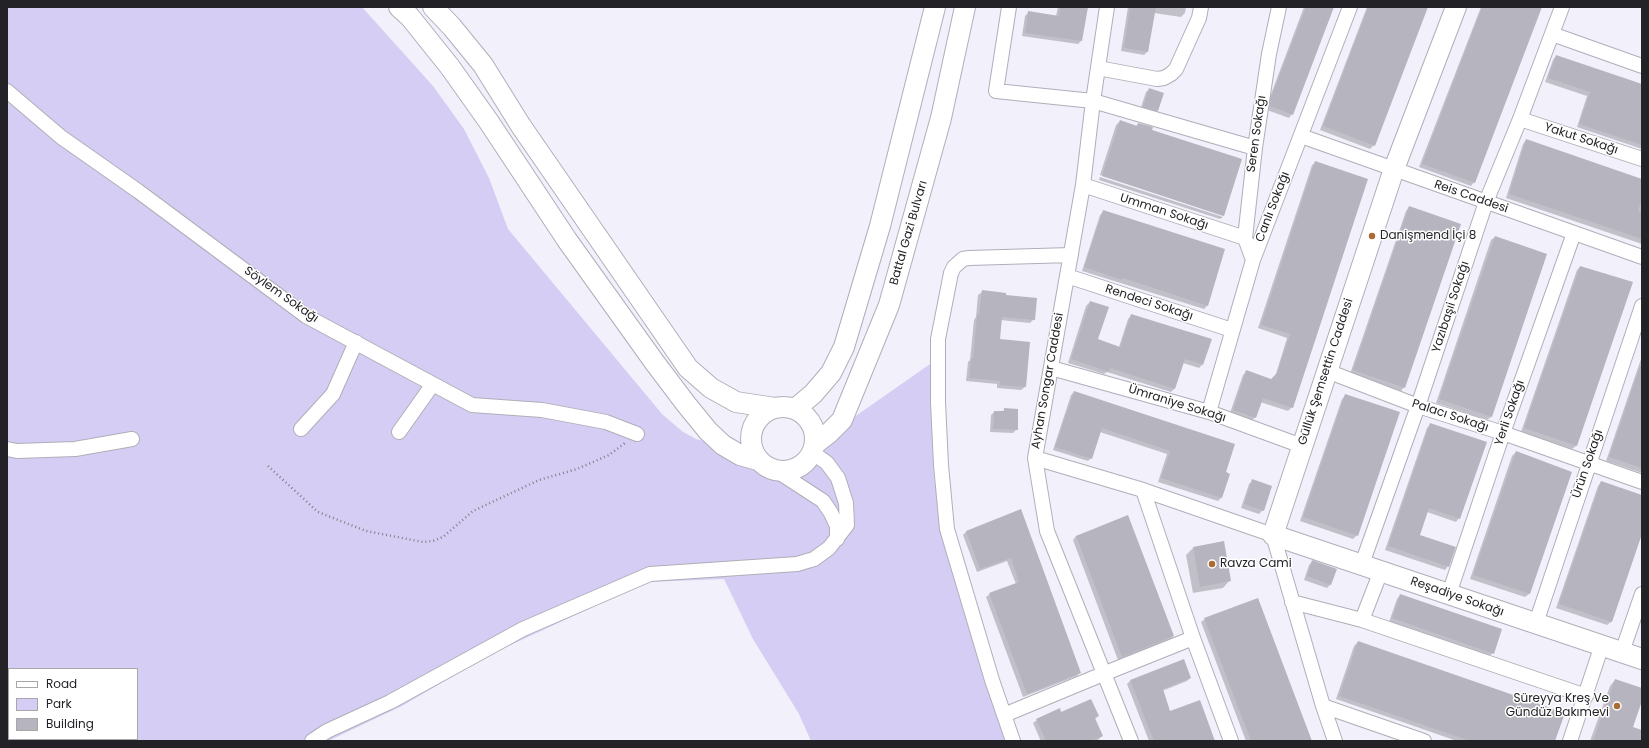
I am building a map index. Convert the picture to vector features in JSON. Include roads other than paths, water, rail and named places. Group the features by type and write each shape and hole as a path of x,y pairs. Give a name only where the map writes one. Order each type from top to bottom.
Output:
{"street":[{"path":"399,7 410,17 472,97 567,240 655,363 708,431 723,445 740,455 758,460 823,501 832,513 837,526 837,539"},
{"path":"433,7 452,26 483,66 521,126 688,368 711,388 736,402 775,408 785,407 795,409 804,414 811,422 815,432 815,448 807,462 798,468 788,471 777,471"},
{"path":"795,409 813,394 831,373 844,347 880,226 935,7"},
{"name":"Battal Gazi Bulvarı","path":"815,448 842,420 889,304 941,118 965,7"},
{"path":"1009,7 996,91 1093,101 1255,148"},
{"name":"Ayhan Songar Caddesi","path":"1107,7 1093,101 1083,185 1035,458 1047,531 1130,741"},
{"path":"1098,68 1156,79 1171,74 1176,69 1182,56 1199,18 1201,7"},
{"name":"Seren Sokağı","path":"1253,260 1245,238 1255,148 1269,54 1279,7"},
{"name":"Canlı Sokağı","path":"1209,412 1253,260 1350,7"},
{"name":"Güllük Şemsettin Caddesi","path":"1272,535 1394,169 1456,7"},
{"name":"Yazıbaşıi Sokağı","path":"1362,564 1418,406 1486,202 1520,119 1562,7"},
{"path":"1552,34 1641,61"},
{"name":"Söylem Sokağı","path":"7,91 60,137 145,196 306,316 472,405 549,412 606,422 637,434"},
{"name":"Yakut Sokağı","path":"1520,119 1642,159"},
{"name":"Reis Caddesi","path":"1301,136 1642,257"},
{"name":"Umman Sokağı","path":"1083,185 1245,238"},
{"name":"Yerli Sokağı","path":"1449,594 1503,433 1574,233"},
{"path":"1013,741 947,529 941,465 938,402 938,339 951,273 954,267 963,259 1071,255"},
{"name":"Rendeci Sokağı","path":"1067,276 1232,330"},
{"name":"Ürün Sokağı","path":"1536,623 1642,306"},
{"path":"301,429 333,394 356,342"},
{"name":"Ümraniye Sokağı","path":"1051,368 1209,412 1302,446"},
{"name":"Palacı Sokağı","path":"1327,371 1418,406 1503,433 1642,482"},
{"path":"399,432 433,384"},
{"path":"758,460 751,440 752,429 757,419 765,412 775,408"},
{"path":"7,449 75,449 132,439"},
{"path":"312,741 327,731 390,702 523,630 650,574 797,564 814,559 829,548 847,525 846,504 838,478 815,448"},
{"path":"1035,458 1143,490 1272,535 1323,706 1335,741"},
{"path":"1143,490 1193,638 1231,741"},
{"name":"Reşadiye Sokağı","path":"1272,535 1642,659"},
{"path":"1362,620 1381,571"},
{"path":"1622,652 1642,594"},
{"path":"1292,602 1362,620 1586,696"},
{"path":"1004,715 1193,638"},
{"path":"1570,741 1602,645"},
{"path":"1323,706 1424,741"}],"place":[{"name":"Danişmend İçi 8","path":"1372,236"},
{"name":"Ravza Cami","path":"1212,564"},
{"name":"Süreyya Kreş Ve Gündüz Bakımevi","path":"1617,706"}]}
